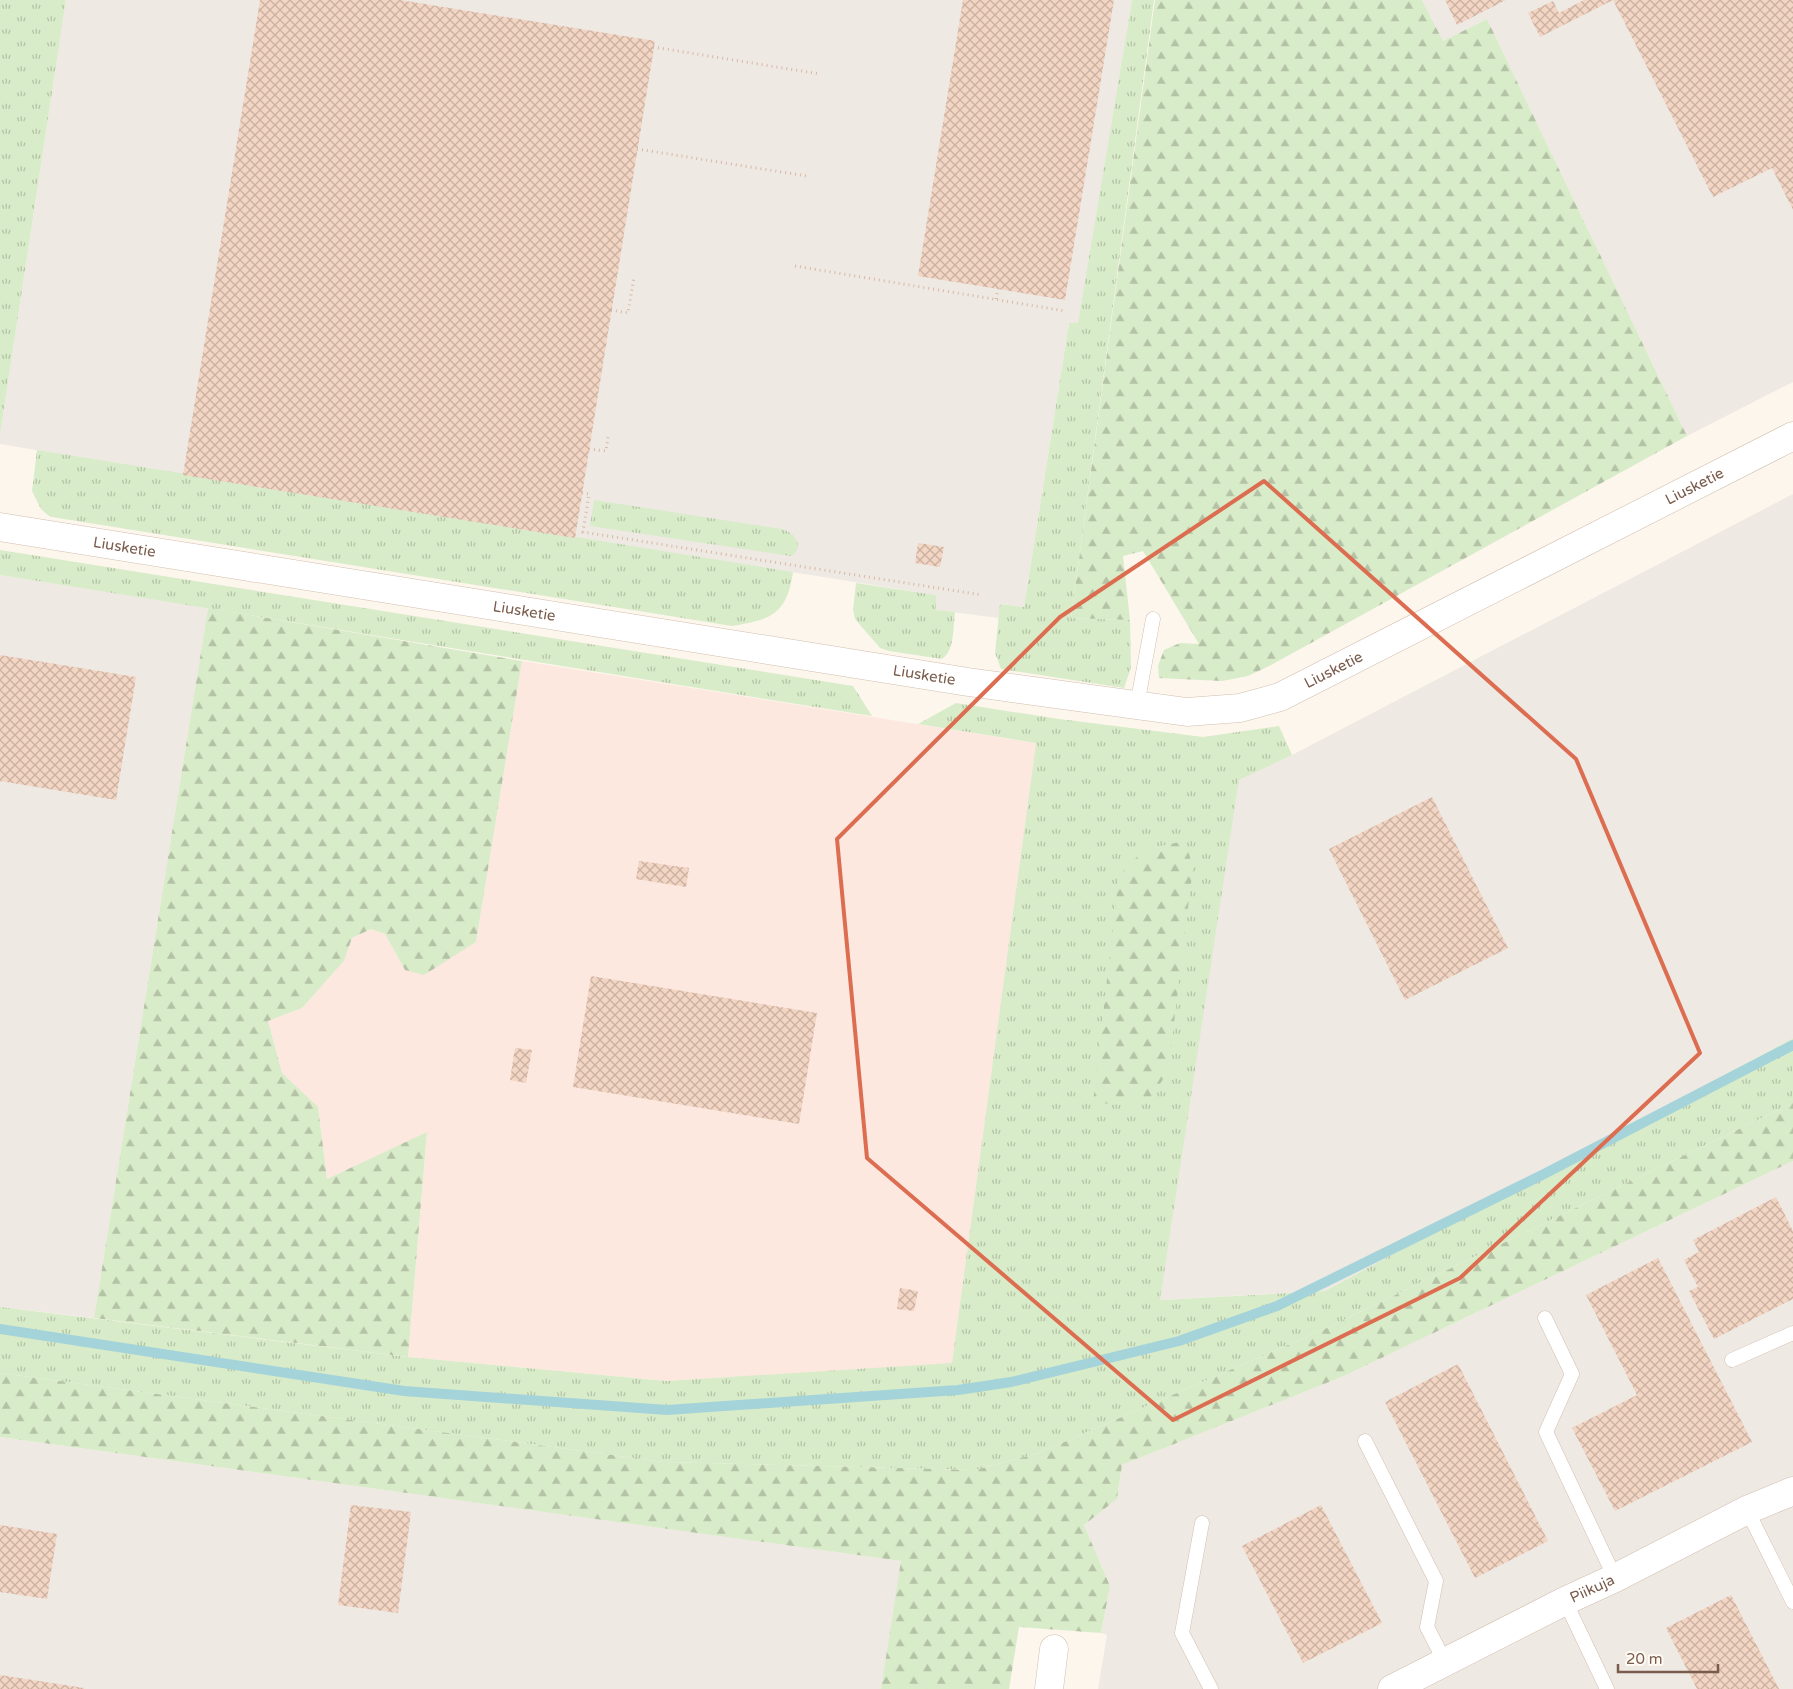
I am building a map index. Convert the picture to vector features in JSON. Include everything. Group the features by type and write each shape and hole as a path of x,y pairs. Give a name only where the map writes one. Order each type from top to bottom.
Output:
{"street":[{"name":"Liusketie","path":"0,527 959,680 1187,712 1240,708 1280,697 1793,436"},
{"name":"Piikuja","path":"1392,1689 1565,1601 1615,1578 1746,1510 1793,1491"},
{"path":"1049,1689 1054,1649"}],"lane":[{"path":"1137,705 1153,619"},
{"path":"1545,1318 1572,1374 1546,1432 1615,1578"},
{"path":"1732,1360 1793,1333"},
{"path":"1365,1441 1436,1581 1427,1627 1445,1662"},
{"path":"1746,1510 1793,1602"},
{"path":"1202,1523 1182,1633 1211,1689"},
{"path":"1565,1601 1607,1689"}],"path":[{"path":"653,47 820,74"},
{"path":"637,149 807,176"},
{"path":"795,266 1065,311"},
{"path":"611,310 628,313 634,277"},
{"path":"996,299 998,289"},
{"path":"589,449 606,451 608,437"},
{"path":"582,493 589,494 583,532 982,595"}],"highlighted area":[{"path":"1264,481 1576,759 1700,1053 1460,1278 1173,1420 867,1158 837,839 1060,617"}],"shaded area":[{"path":"66,0 1132,0 1078,324 1069,323 1024,607 1001,604 999,618 936,610 936,595 0,444"},
{"path":"1422,0 1793,0 1793,382 1687,436 1487,19 1443,41"},
{"path":"1793,494 1793,1038 1325,1291 1159,1300 1239,779 1292,755"},
{"path":"0,575 208,608 94,1318 0,1307"},
{"path":"522,661 1036,743 952,1364 666,1381 408,1357 427,1133 327,1179 318,1108 282,1073 268,1021 302,1008 344,961 352,938 371,929 385,934 405,970 476,942"},
{"path":"1793,1161 1793,1689 1098,1689 1107,1635 1101,1633 1110,1586 1084,1525 1117,1499 1122,1465 1344,1376"},
{"path":"0,1437 902,1561 881,1689 0,1689"}],"green space":[{"path":"0,0 66,0 0,435"},
{"path":"1132,0 1154,0 1071,618 1130,620 1131,668 1124,688 1001,669 995,653 1000,604 1024,607 1069,323 1078,323"},
{"path":"1155,0 1422,0 1443,41 1487,19 1687,436 1248,676 1222,681 1159,678 1158,666 1164,650 1180,643 1199,644 1143,551 1123,556 1130,620 1071,618"},
{"path":"37,450 793,572 786,597 775,612 757,621 732,626 58,518 49,516 41,509 32,491"},
{"path":"594,500 782,529 795,537 798,545 791,556 590,526"},
{"path":"0,550 853,686 872,716 0,575"},
{"path":"856,583 936,595 936,610 955,612 951,644 946,655 942,659 880,648 855,619 853,610"},
{"path":"208,608 522,661 476,942 424,975 405,970 385,934 371,929 352,938 344,961 302,1008 268,1021 282,1073 318,1107 327,1179 427,1132 408,1357 94,1318"},
{"path":"956,703 1059,719 1203,737 1279,726 1292,755 1239,780 1160,1300 1325,1291 1793,1038 1793,1103 1327,1328 1039,1453 975,1470 664,1462 0,1373 0,1307 408,1357 666,1381 952,1363 1036,743 918,724"},
{"path":"1185,841 1193,867 1168,1072 1151,1097 1120,1105 1093,1102 1119,875 1145,849"},
{"path":"1793,1103 1793,1161 1344,1376 1122,1465 1117,1499 1084,1525 1110,1586 1101,1633 1019,1627 1009,1689 881,1689 901,1561 0,1437 0,1373 664,1462 975,1470 1039,1453 1327,1328"}],"building":[{"path":"260,0 400,0 655,41 575,538 183,475"},
{"path":"963,0 1114,0 1065,300 918,276"},
{"path":"1445,0 1506,0 1457,25"},
{"path":"1584,0 1613,0 1540,37 1528,13 1553,1 1559,13"},
{"path":"1613,0 1793,0 1793,210 1772,168 1713,197"},
{"path":"918,543 944,547 940,567 915,563"},
{"path":"0,655 136,677 116,800 0,781"},
{"path":"1432,797 1508,948 1405,1000 1329,849"},
{"path":"639,861 689,868 686,887 636,879"},
{"path":"591,976 817,1013 799,1124 573,1087"},
{"path":"515,1048 532,1050 526,1083 510,1080"},
{"path":"1776,1197 1793,1231 1793,1299 1714,1339 1689,1291 1698,1287 1684,1260 1699,1252 1693,1240"},
{"path":"1658,1258 1752,1442 1615,1511 1572,1428 1637,1395 1586,1295"},
{"path":"900,1288 918,1291 914,1311 897,1309"},
{"path":"1458,1364 1548,1541 1475,1578 1385,1402"},
{"path":"351,1505 411,1512 398,1613 338,1605"},
{"path":"1321,1505 1382,1623 1303,1663 1242,1546"},
{"path":"0,1525 57,1534 47,1599 0,1592"},
{"path":"1731,1595 1779,1689 1697,1689 1666,1628"},
{"path":"0,1675 84,1688 84,1689 0,1689"}],"waterway":[{"path":"0,1329 404,1391 667,1410 958,1390 1011,1382 1179,1341 1277,1306 1544,1174 1793,1045"}]}
